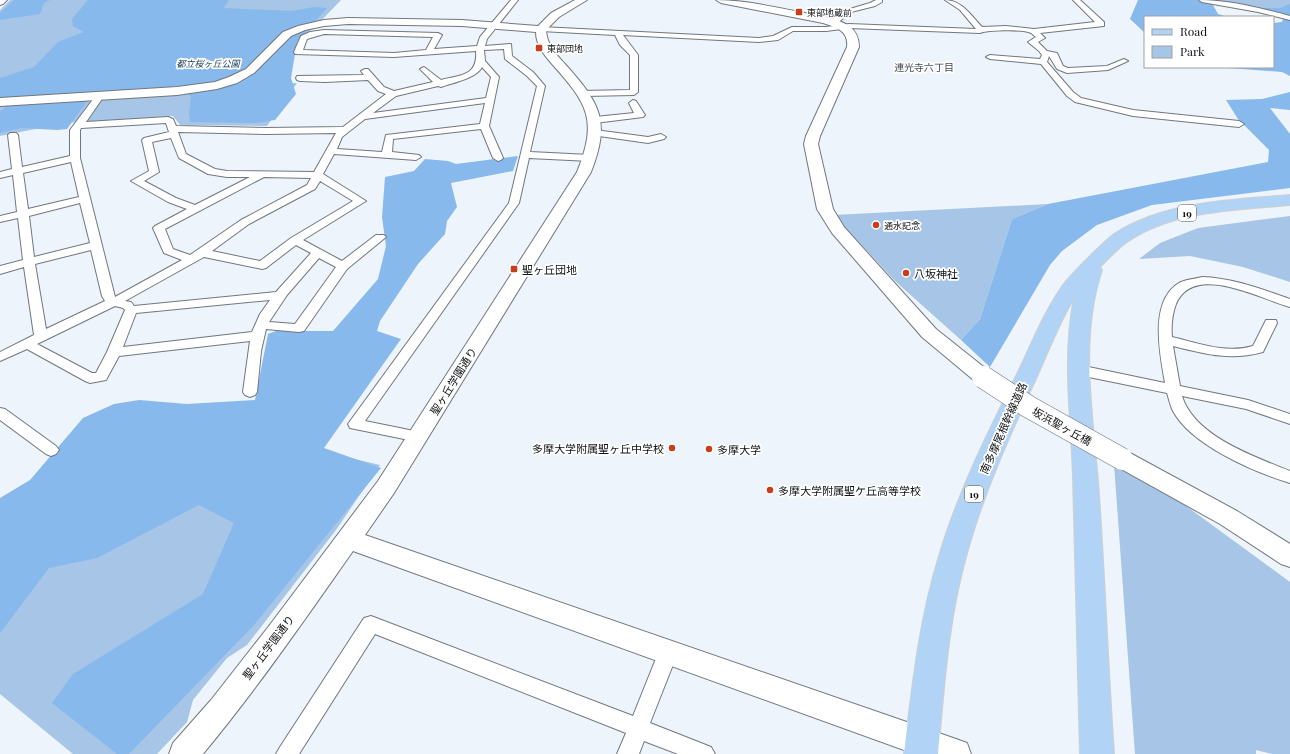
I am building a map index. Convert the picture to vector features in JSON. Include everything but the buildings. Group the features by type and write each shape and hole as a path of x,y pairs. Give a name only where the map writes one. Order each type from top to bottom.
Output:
{"main road":[{"name":"南多摩尾根幹線道路","path":"922,748 939,612 960,532 979,482 1058,308 1068,292 1112,245 1123,237 1148,225 1169,218 1218,207 1290,200"},
{"name":"南多摩尾根幹線道路","path":"1097,260 1083,295 1080,316 1079,370 1085,467 1097,754"}],"street":[{"path":"0,357 138,290 202,253 245,222 311,187 338,136 386,98 393,94 456,80 478,70 481,62 480,48 483,39 515,0"},
{"path":"582,0 555,15 541,29 542,41 546,50 584,93 595,126"},
{"path":"721,0 815,18 837,25 906,27 977,32 980,29 1006,28 1034,31 1101,24 1076,0"},
{"path":"0,102 191,90 225,82 250,71 287,34 313,25 348,21 406,22 495,25 541,29 759,40 775,38 792,29 826,29 837,25 844,13 876,4 879,0"},
{"path":"948,0 962,9 980,29"},
{"path":"1202,0 1252,9 1290,18"},
{"path":"398,34 406,22"},
{"name":"坂浜聖ヶ丘橋","path":"837,25 852,35 854,38 853,47 818,123 811,144 824,209 838,230 929,333 983,377 1029,407 1238,523 1290,557"},
{"path":"1034,31 1041,38 1032,42 1042,49 1045,58 1070,94 1082,102 1140,114 1239,124"},
{"path":"584,93 634,92 634,55 623,43 617,32"},
{"path":"419,436 355,424 514,203 541,86 530,74 508,57 508,46 429,52 394,54 298,52 304,38 318,33 438,35 429,52"},
{"path":"990,57 1045,58 1054,55 1060,67 1067,71 1108,68 1124,61"},
{"path":"481,62 495,77 484,126 498,158"},
{"path":"363,69 381,89 393,94"},
{"path":"424,69 441,84"},
{"path":"300,78 324,79 370,77"},
{"path":"100,96 78,125 74,136 74,158 108,296 112,302 127,305 131,310"},
{"path":"361,117 489,100"},
{"path":"595,126 640,115 632,103"},
{"path":"78,125 164,119 170,121 182,156 212,172 228,174 317,175 361,201 295,240 262,265 202,253"},
{"path":"387,155 389,137 484,126"},
{"path":"595,126 648,140 661,137"},
{"name":"聖ヶ丘学園通り","path":"184,754 221,710 349,539 419,436 584,172 593,148 595,126"},
{"path":"195,209 172,200 136,181 154,172 147,140 174,132 344,130"},
{"path":"13,135 29,262 41,336"},
{"path":"331,151 416,158"},
{"path":"525,155 590,158"},
{"path":"0,175 74,158"},
{"path":"190,259 168,251 160,228 262,174"},
{"path":"0,219 85,199"},
{"path":"114,352 259,330 299,328 343,266 380,237"},
{"path":"295,240 343,266"},
{"path":"0,270 95,245"},
{"path":"250,392 259,330 280,295 317,253"},
{"path":"1290,303 1225,284 1201,281 1188,283 1178,290 1167,312 1165,325 1173,390 1180,410 1204,435 1237,455 1290,477"},
{"path":"131,310 280,295"},
{"path":"27,344 90,378 101,377 114,352 131,310"},
{"path":"1166,340 1228,353 1245,354 1258,349 1271,323"},
{"path":"1079,370 1248,405 1290,418"},
{"path":"0,413 51,450"},
{"path":"349,539 668,652 922,748 956,754"},
{"path":"287,754 371,624 704,754"},
{"path":"628,754 668,652"}],"green space":[{"name":"都立桜ヶ丘公園","path":"10,0 341,0 313,29 294,40 275,83 297,83 267,126 180,125 173,116 66,123 0,136 0,10"},
{"path":"14,0 50,0 44,3 40,14 0,20 0,13"},
{"name":"都立桜ヶ丘公園","path":"88,0 229,0 224,8 292,11 314,7 327,8 297,42 291,78 296,94 275,120 255,123 190,122 189,114 191,96 177,86 94,92 67,129 57,130 21,128 0,133 0,111 4,109 7,98 0,98 0,78 34,67 58,42 84,32 73,26 72,19"},
{"path":"1138,0 1212,0 1218,14 1225,16 1144,16 1144,32 1130,19"},
{"path":"1215,0 1290,0 1290,14"},
{"path":"1290,4 1290,76 1282,72 1228,68 1274,68 1274,23 1282,22 1283,19 1261,8 1280,8"},
{"path":"1290,92 1290,110 1270,108 1290,134 1290,188 1152,205 1097,225 1062,251 1050,265 990,367 961,340 980,319 1012,219 1048,204 1268,162 1269,150 1238,119 1226,100 1262,99"},
{"path":"518,156 513,171 451,183 457,207 447,221 445,234 418,264 380,321 377,331 401,339 324,448 381,468 254,625 129,754 117,754 52,703 73,674 203,594 234,523 199,505 97,558 49,568 0,633 0,498 30,480 83,418 114,404 139,400 187,404 255,400 268,334 276,331 333,331 378,279 386,246 382,217 385,177 414,171 425,159 448,161 456,164"},
{"path":"1048,204 1012,219 980,319 961,340 895,281 834,215"},
{"path":"1290,216 1290,282 1243,267 1190,256 1139,259 1160,243 1198,228"},
{"path":"253,435 380,465 336,530 247,645 227,658 193,700 187,722 157,754 73,754 0,694 0,593"},
{"path":"1114,464 1182,503 1290,582 1290,754 1272,754 1256,750 1256,754 1135,754"}],"place":[{"name":"東部地蔵前","path":"799,12"},
{"name":"東部団地","path":"539,48"},
{"name":"通水記念","path":"876,225"},
{"name":"聖ヶ丘団地","path":"514,269"},
{"name":"八坂神社","path":"906,273"},
{"name":"多摩大学附属聖ヶ丘中学校","path":"672,448"},
{"name":"多摩大学","path":"709,449"},
{"name":"多摩大学附属聖ケ丘高等学校","path":"770,490"}],"district":[{"name":"連光寺六丁目","path":"924,67"}]}
